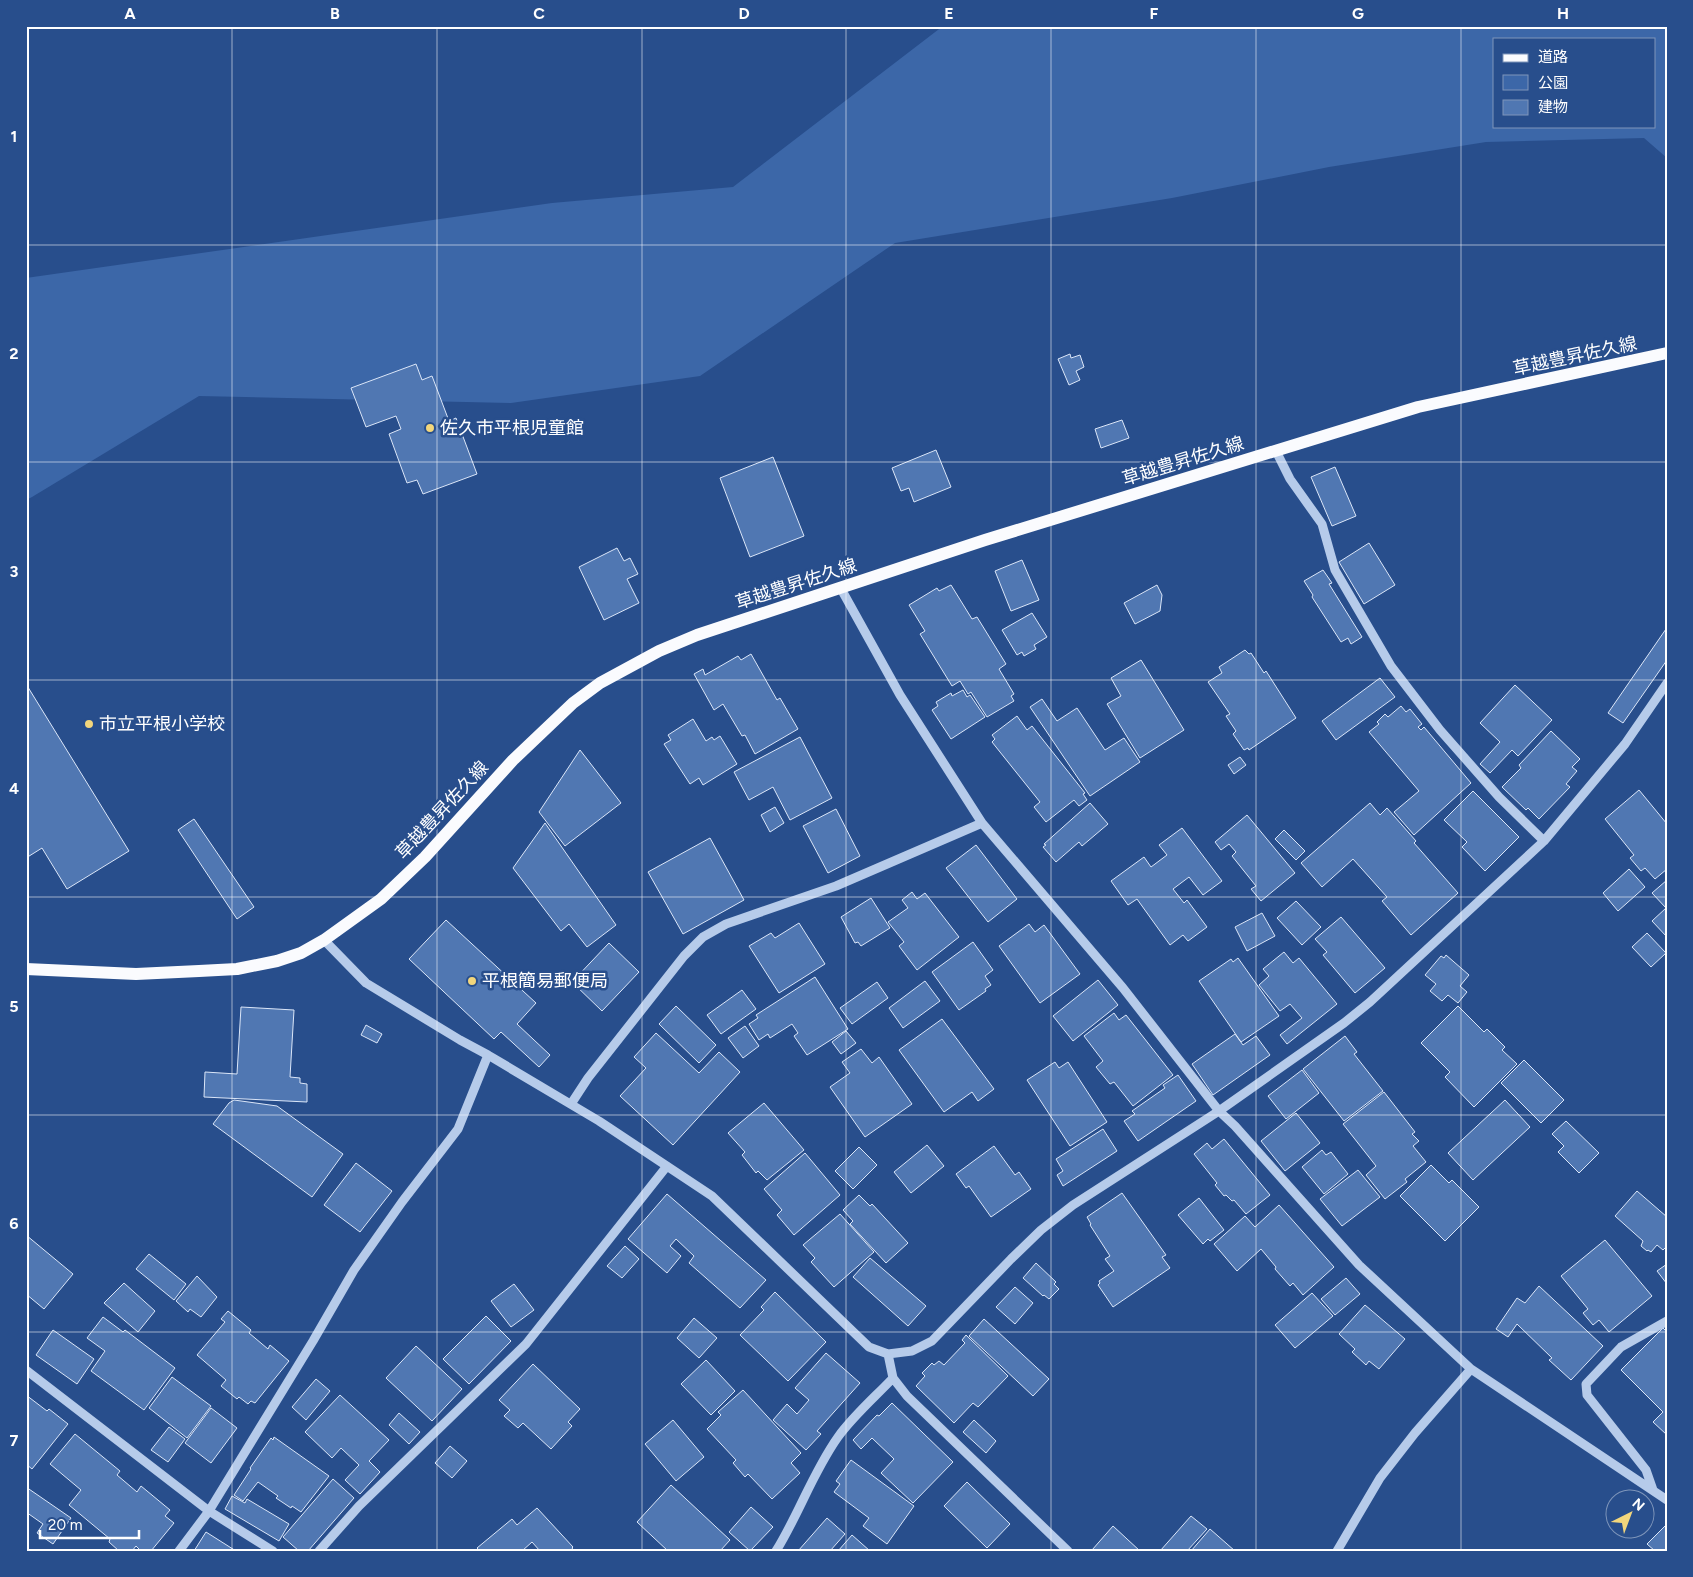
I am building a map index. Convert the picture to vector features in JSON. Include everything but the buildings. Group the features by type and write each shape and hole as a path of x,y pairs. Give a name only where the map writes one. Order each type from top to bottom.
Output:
{"main road":[{"name":"草越豊昇佐久線","path":"26,969 136,974 237,969 293,956 324,940 381,899 425,857 543,730 572,703 600,683 659,651 697,635 985,540 1418,407 1667,353"}],"street":[{"path":"1276,451 1290,479 1322,524 1335,570 1391,666 1440,730 1499,797 1544,841"},
{"path":"840,588 900,694 982,822 1123,988 1219,1111 1235,1126 1358,1265 1471,1369 1653,1490"},
{"path":"324,940 366,983 599,1121 712,1196 869,1347 888,1354 912,1351 932,1341 1041,1230 1073,1205 1219,1111 1344,1023 1370,1002 1544,841 1625,744 1667,683"},
{"path":"571,1104 588,1078 672,971 703,937 726,924 836,886 982,822"},
{"path":"179,1551 208,1511 313,1341 354,1270 458,1129 488,1054"},
{"path":"319,1551 359,1506 526,1344 667,1166"},
{"path":"1653,1490 1646,1470 1587,1395 1586,1384 1621,1347 1667,1321"},
{"path":"888,1354 893,1378 907,1396 1068,1551"},
{"path":"1338,1551 1380,1478 1415,1432 1471,1369"},
{"path":"26,1370 208,1511 273,1551"},
{"path":"776,1551 791,1527 819,1468 839,1436 893,1378"},
{"path":"1656,1492 1667,1500"}],"green space":[{"path":"943,26 1667,26 1667,158 1644,138 1486,142 1329,167 1172,198 895,243 700,376 511,403 199,396 26,500 26,278 552,203 733,187"}],"place":[{"name":"佐久市平根児童館","path":"430,428"},
{"name":"市立平根小学校","path":"89,724"},
{"name":"平根簡易郵便局","path":"472,981"}]}
